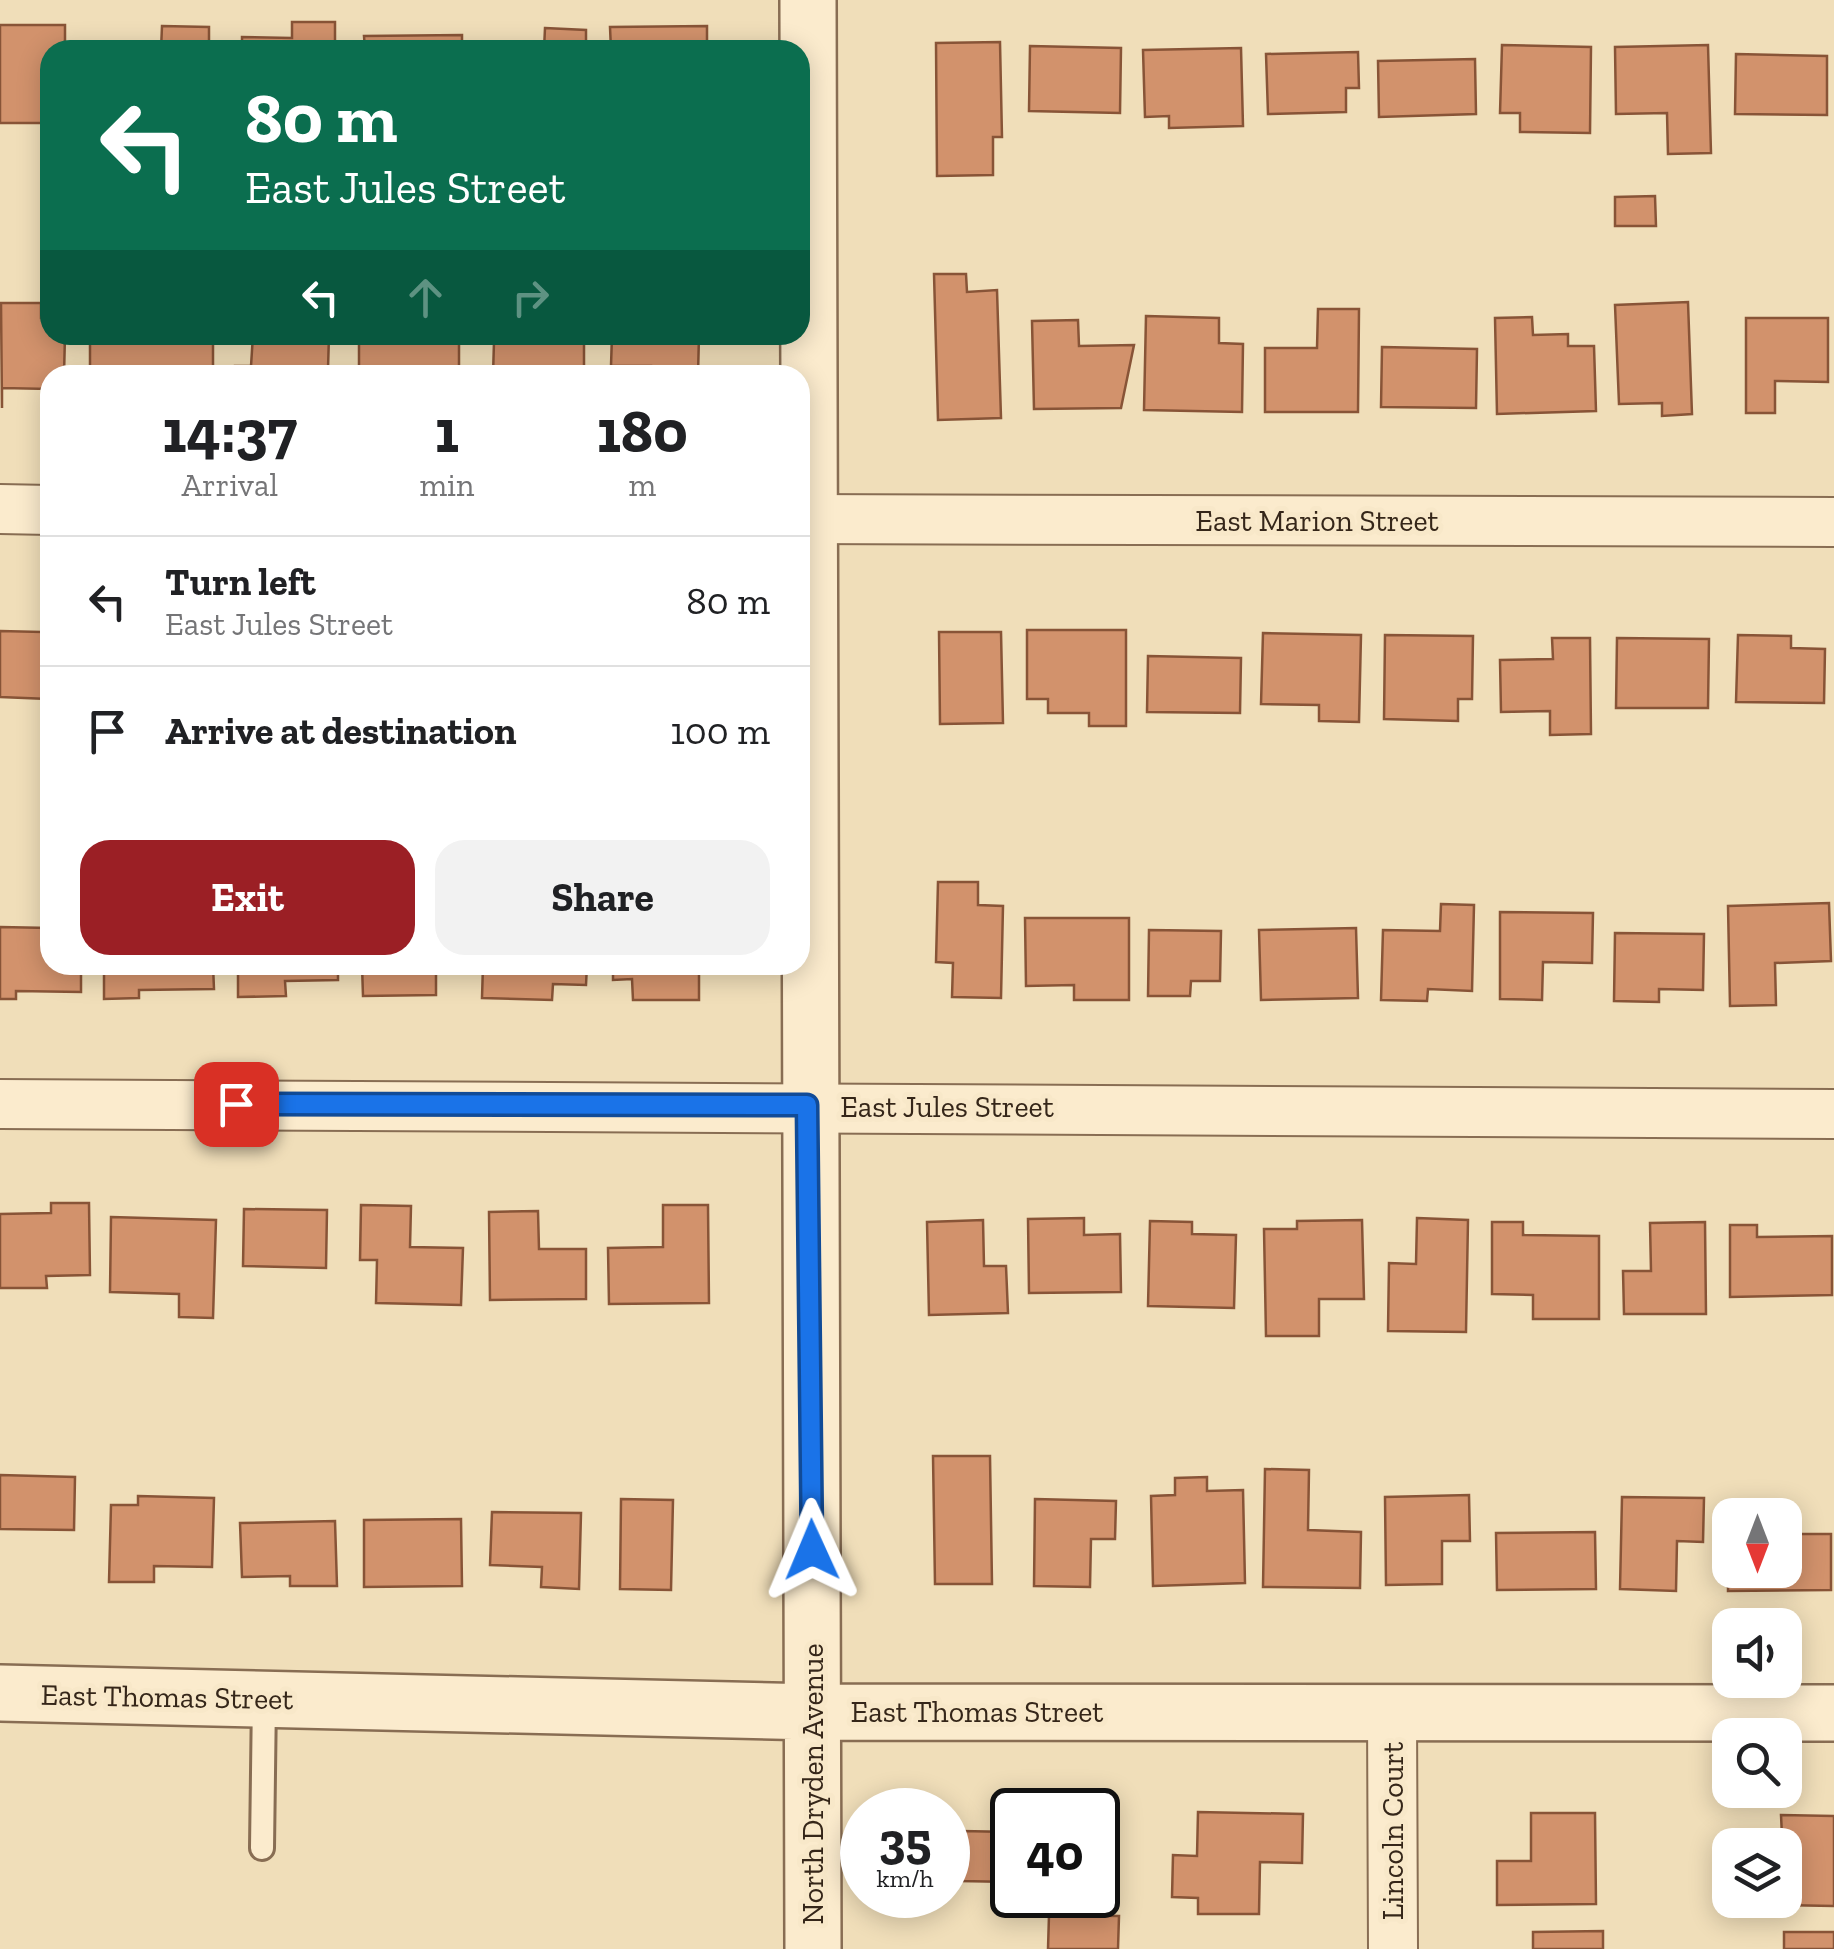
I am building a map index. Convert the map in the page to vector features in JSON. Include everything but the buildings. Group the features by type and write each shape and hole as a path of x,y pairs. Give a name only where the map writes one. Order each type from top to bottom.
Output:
{"street":[{"name":"North Dryden Avenue","path":"808,0 808,40"},
{"path":"0,509 40,510"},
{"name":"East Marion Street","path":"810,519 1834,522"},
{"name":"North Dryden Avenue","path":"807,975 814,1712 812,1949"},
{"name":"East Jules Street","path":"0,1104 807,1105 1834,1114"},
{"name":"East Thomas Street","path":"0,1694 814,1712 1834,1712"},
{"name":"Lincoln Court","path":"1392,1712 1394,1949"}],"lane":[{"path":"262,1848 264,1698"}],"route":[{"path":"236,1104 807,1105 812,1550"}]}
